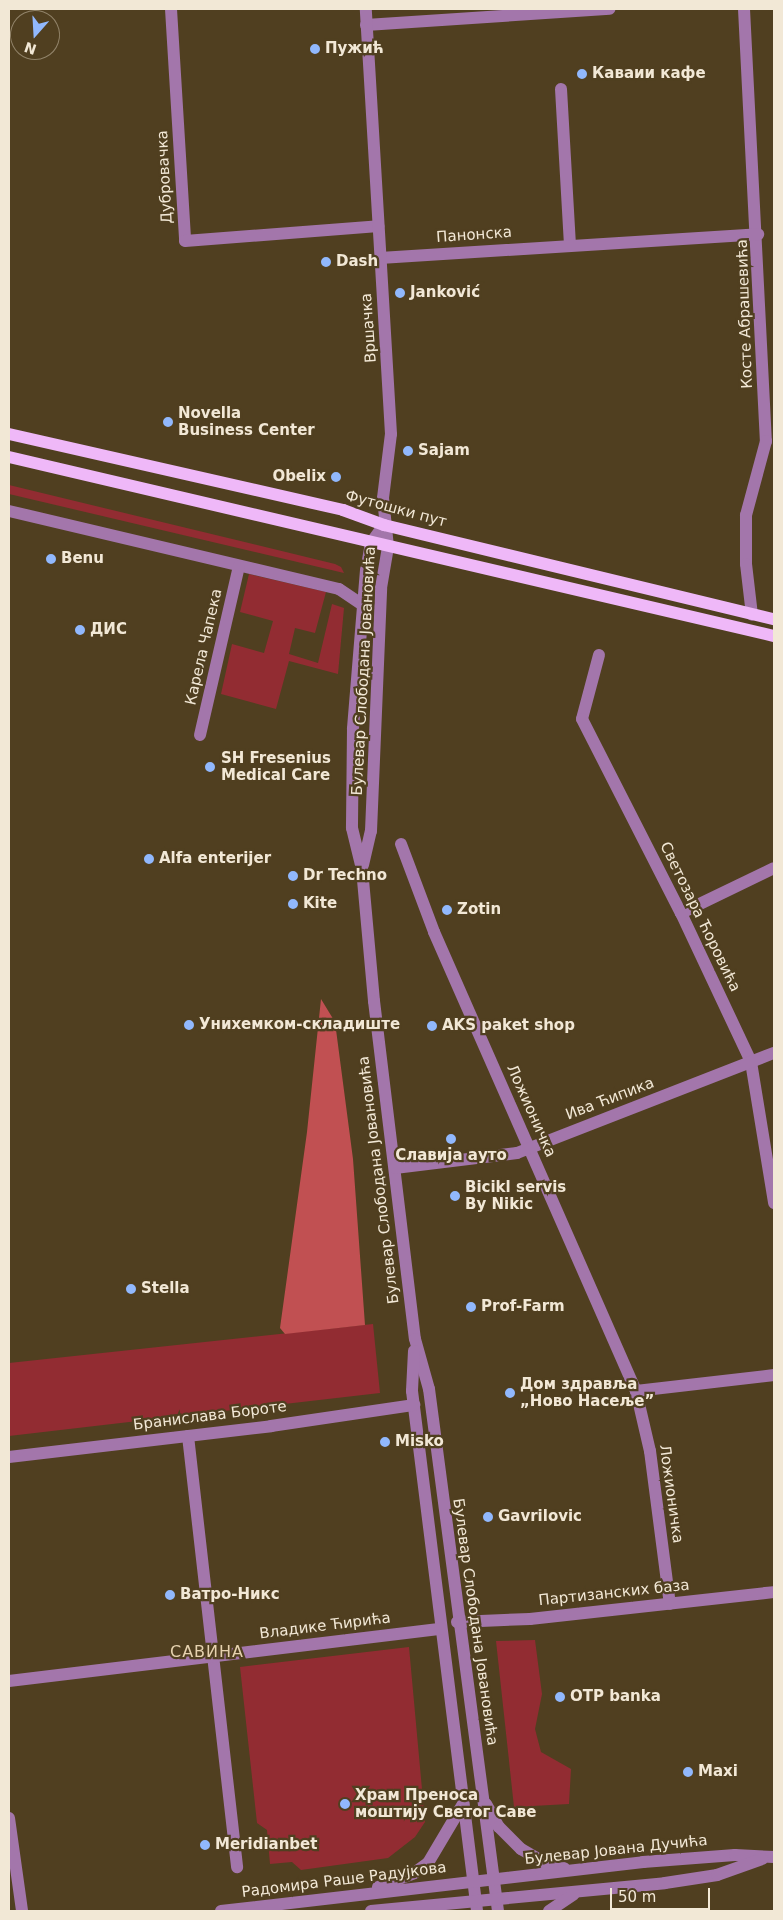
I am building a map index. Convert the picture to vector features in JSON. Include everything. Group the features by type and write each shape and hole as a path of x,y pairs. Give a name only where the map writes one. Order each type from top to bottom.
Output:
{"main road":[{"name":"Футошки пут","path":"9,434 343,510 384,525 774,619"},
{"path":"9,457 774,636"}],"street":[{"name":"Дубровачка","path":"171,9 185,241 378,226"},
{"name":"Вршачка","path":"366,9 391,412 384,525"},
{"path":"366,25 609,9"},
{"name":"Косте Абрашевића","path":"744,9 758,234 766,441 746,515 746,564 752,615"},
{"path":"561,89 570,245"},
{"name":"Панонска","path":"380,258 758,234"},
{"path":"9,511 338,589 364,606"},
{"name":"Булевар Слободана Јовановића","path":"384,525 371,543 364,606 353,729 352,828 362,869 415,1339 414,1405 441,1629 449,1668 476,1907"},
{"name":"Булевар Слободана Јовановића","path":"362,869 371,831 381,588 388,547 384,525"},
{"name":"Карела Чапека","path":"200,735 240,566"},
{"name":"Светозара Ћоровића","path":"599,654 582,719 682,913 751,1062 774,1203"},
{"name":"Ложионичка","path":"401,844 434,932 636,1391 650,1451 670,1604"},
{"path":"682,913 774,868"},
{"name":"Ива Ћипика","path":"395,1168 517,1153 774,1052"},
{"name":"Булевар Слободана Јовановића","path":"415,1339 429,1389 457,1622 497,1905"},
{"path":"636,1391 774,1375"},
{"name":"Бранислава Бороте","path":"9,1457 188,1436 414,1405"},
{"path":"188,1436 237,1867"},
{"name":"Партизанских база","path":"457,1622 530,1619 774,1592"},
{"name":"Владике Ћирића","path":"9,1681 441,1629"},
{"path":"483,1799 499,1827 521,1849 545,1863 571,1870"},
{"path":"352,1896 398,1880 428,1864 463,1804"},
{"path":"9,1818 22,1911"},
{"name":"Булевар Јована Дучића","path":"472,1882 493,1878 704,1857 769,1857"},
{"name":"Булевар Јована Дучића","path":"476,1907 576,1892 717,1875 769,1857"},
{"name":"Радомира Раше Радујкова","path":"221,1911 472,1882"},
{"path":"549,1911 576,1892"},
{"path":"371,1911 476,1907"}],"shaded area":[{"path":"9,485 335,564 341,567 344,573 9,494"},
{"path":"249,574 326,592 315,633 295,628 289,654 318,663 332,604 344,608 338,674 289,661 276,709 221,694 232,644 264,653 273,621 240,612"},
{"path":"321,999 335,1022 353,1159 365,1325 285,1334 280,1328 307,1132"},
{"path":"373,1324 380,1393 9,1436 9,1363"},
{"path":"535,1640 542,1694 535,1729 541,1752 571,1769 569,1804 514,1807 496,1641"},
{"path":"409,1647 425,1822 415,1837 388,1858 301,1870 292,1862 270,1864 267,1830 257,1823 240,1667"}],"place":[{"name":"Пужић","path":"315,49"},
{"name":"Каваии кафе","path":"582,74"},
{"name":"Dash","path":"326,262"},
{"name":"Janković","path":"400,293"},
{"name":"Novella Business Center","path":"168,422"},
{"name":"Sajam","path":"408,451"},
{"name":"Obelix","path":"336,477"},
{"name":"Benu","path":"51,559"},
{"name":"ДИС","path":"80,630"},
{"name":"SH Fresenius Medical Care","path":"210,767"},
{"name":"Alfa enterijer","path":"149,859"},
{"name":"Dr Techno","path":"293,876"},
{"name":"Kite","path":"293,904"},
{"name":"Zotin","path":"447,910"},
{"name":"Унихемком-складиште","path":"189,1025"},
{"name":"AKS paket shop","path":"432,1026"},
{"name":"Славија ауто","path":"451,1139"},
{"name":"Bicikl servis By Nikic","path":"455,1196"},
{"name":"Stella","path":"131,1289"},
{"name":"Prof-Farm","path":"471,1307"},
{"name":"Дом здравља „Ново Насеље”","path":"510,1393"},
{"name":"Misko","path":"385,1442"},
{"name":"Gavrilovic","path":"488,1517"},
{"name":"Ватро-Никс","path":"170,1595"},
{"name":"OTP banka","path":"560,1697"},
{"name":"Maxi","path":"688,1772"},
{"name":"Храм Преноса моштију Светог Саве","path":"345,1804"},
{"name":"Meridianbet","path":"205,1845"}],"district":[{"name":"САВИНА","path":"207,1652"}]}
